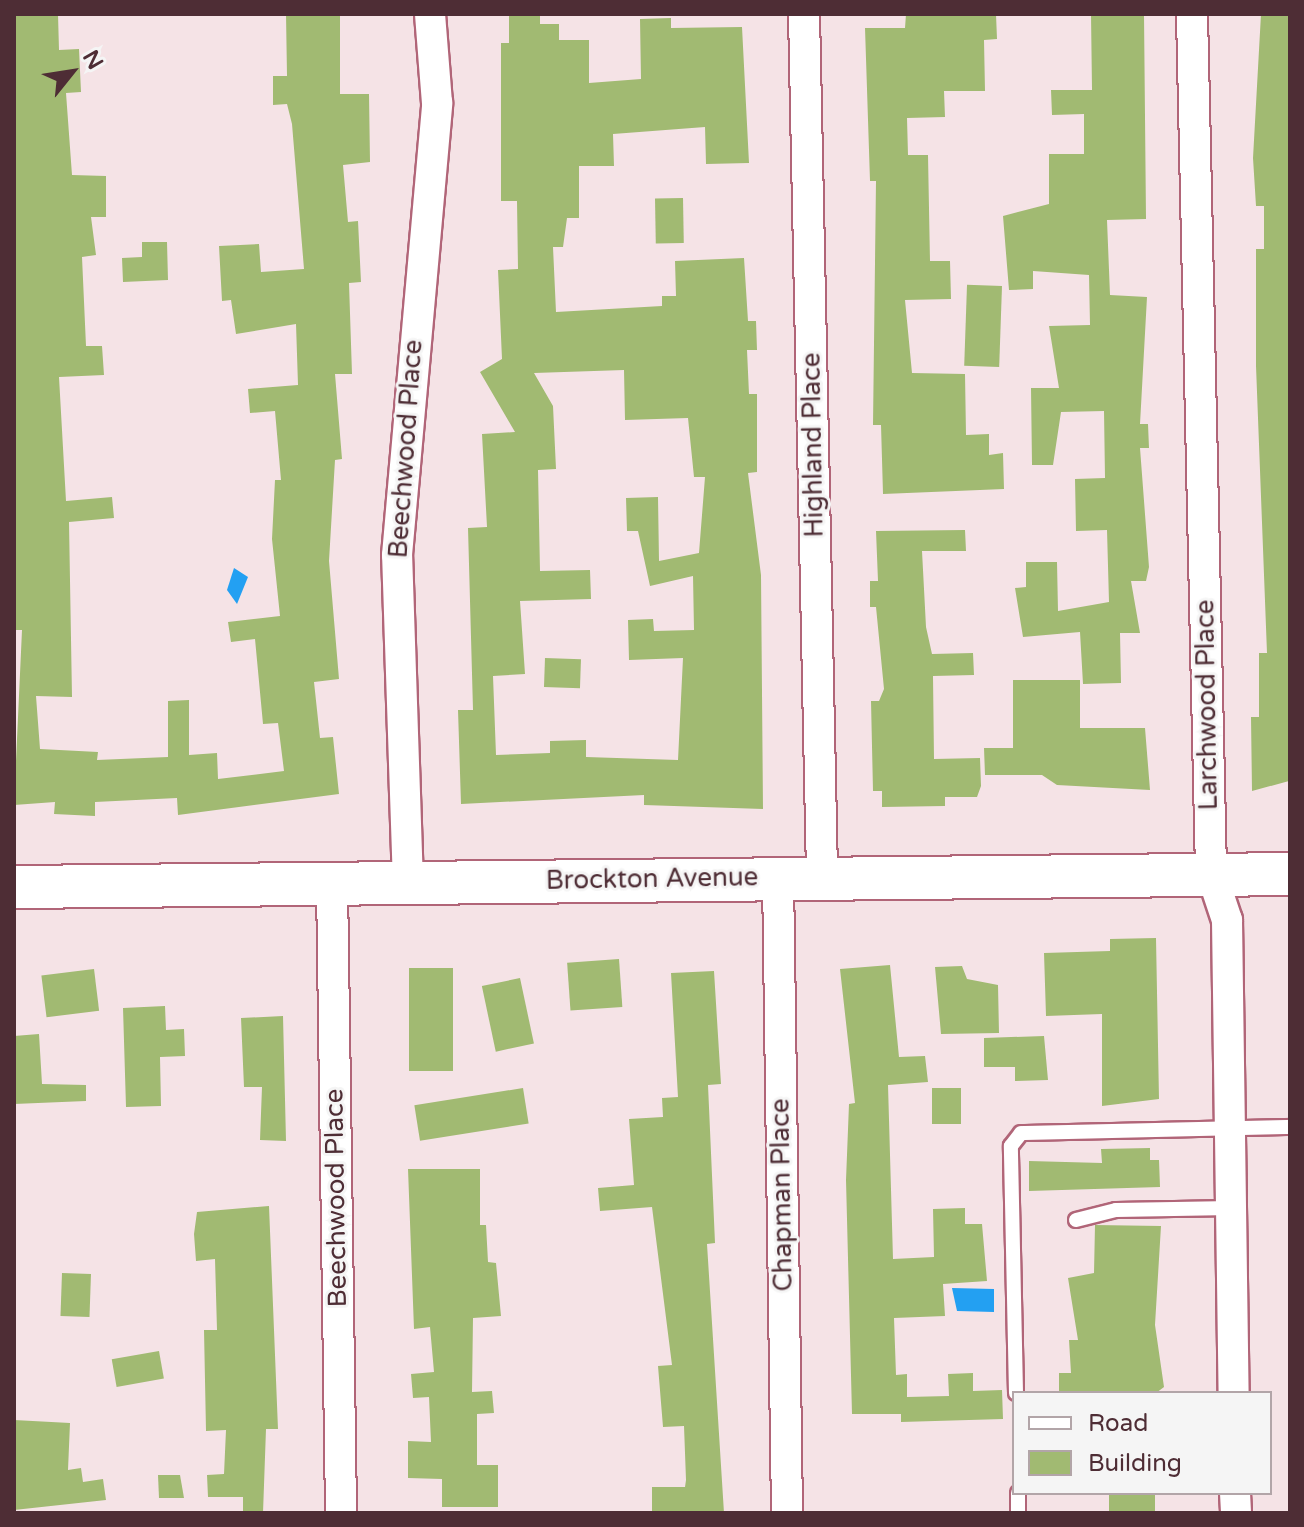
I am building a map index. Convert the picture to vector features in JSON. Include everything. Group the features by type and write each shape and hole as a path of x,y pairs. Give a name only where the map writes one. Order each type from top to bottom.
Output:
{"main road":[{"name":"Brockton Avenue","path":"14,887 408,884 778,876 1290,874"}],"street":[{"name":"Beechwood Place","path":"408,884 397,555 437,103 430,14"},
{"name":"Highland Place","path":"804,14 822,876"},
{"name":"Larchwood Place","path":"1192,14 1211,872 1227,920 1234,1391"},
{"name":"Chapman Place","path":"778,876 787,1513"},
{"name":"Beechwood Place","path":"332,883 341,1513"}],"lane":[{"path":"1016,1391 1011,1146 1021,1133 1290,1127"},
{"path":"1076,1220 1116,1210 1232,1208"}],"water":[{"path":"234,568 248,577 237,604 227,590"},
{"path":"952,1288 994,1289 994,1312 957,1311"}],"building":[{"path":"14,14 58,14 59,50 79,49 81,92 66,93 72,175 106,176 106,217 91,217 96,255 82,257 86,346 102,346 104,375 59,377 66,501 112,497 114,518 69,522 72,697 36,696 40,749 98,752 97,760 168,757 168,701 189,700 189,755 217,753 218,779 284,771 278,723 263,724 255,639 231,642 228,622 280,616 272,539 275,480 281,480 275,411 250,413 248,389 298,385 296,324 236,334 231,300 222,301 219,246 259,244 261,272 304,269 292,124 287,104 273,105 273,76 287,76 286,14 340,14 340,94 369,94 370,162 343,165 348,222 358,221 361,282 349,283 352,374 335,374 342,459 335,460 329,561 339,679 314,682 320,738 333,737 339,794 178,815 177,798 95,802 95,816 54,814 55,802 14,805 22,630 14,630"},
{"path":"509,14 540,14 540,24 559,24 559,40 589,40 589,83 641,79 640,19 671,18 671,28 742,27 749,163 706,164 705,127 613,134 614,166 579,166 579,218 567,218 563,247 553,247 556,312 662,306 662,296 676,296 675,261 744,258 748,321 756,321 757,350 747,350 749,394 757,394 757,472 748,473 761,575 763,809 644,805 644,795 461,804 458,710 473,710 468,528 487,527 482,434 515,432 480,372 502,359 498,270 518,269 517,201 501,201 501,43 509,43","holes":["624,370 625,420 688,418 694,477 705,477 699,553 659,561 658,497 626,498 627,531 638,531 650,586 693,576 694,630 654,631 653,619 628,620 629,660 683,658 678,760 586,757 586,740 550,741 550,753 496,755 493,676 525,674 520,601 591,599 590,570 540,571 538,470 556,469 553,406 534,373"]},
{"path":"906,14 996,14 997,39 984,40 985,91 944,91 945,117 907,118 908,155 928,155 930,261 950,261 951,299 905,300 912,373 965,374 966,435 989,434 989,455 1003,453 1004,489 883,494 881,425 873,425 876,181 870,181 865,28 905,28"},
{"path":"1091,14 1144,14 1146,219 1107,220 1110,295 1147,297 1140,424 1148,424 1149,448 1140,448 1149,567 1146,581 1131,581 1140,633 1120,633 1121,683 1083,684 1080,632 1023,637 1015,588 1026,587 1026,562 1057,562 1058,611 1109,602 1107,530 1076,531 1075,479 1105,478 1104,411 1061,412 1053,465 1032,465 1031,388 1059,388 1049,326 1090,325 1089,275 1033,271 1033,289 1009,290 1003,216 1049,204 1049,154 1084,154 1084,114 1052,115 1051,90 1092,90"},
{"path":"1261,14 1290,14 1289,781 1252,791 1251,717 1259,717 1259,653 1267,653 1256,366 1256,249 1264,249 1264,206 1256,206 1253,158"},
{"path":"655,198 683,198 684,243 656,243"},
{"path":"142,242 167,242 168,280 123,282 122,258 142,257"},
{"path":"967,285 1002,286 999,367 964,366"},
{"path":"965,530 966,551 922,551 926,627 932,654 973,653 974,675 933,676 934,759 980,758 981,786 977,797 945,797 945,806 882,807 882,791 873,791 871,701 879,701 884,689 876,607 870,607 870,581 878,581 876,531"},
{"path":"545,658 581,659 580,688 544,687"},
{"path":"1013,680 1080,680 1080,728 1145,728 1150,790 1057,785 1042,775 985,775 984,748 1013,748"},
{"path":"1156,938 1159,1099 1102,1106 1102,1014 1046,1016 1044,953 1110,951 1110,939"},
{"path":"619,959 622,1007 570,1011 567,963"},
{"path":"890,965 899,1057 925,1056 928,1082 888,1085 893,1259 934,1257 933,1209 965,1208 965,1224 982,1224 987,1281 943,1284 945,1316 894,1318 896,1375 907,1374 907,1397 949,1396 948,1374 973,1373 973,1391 1002,1390 1003,1419 901,1422 901,1414 852,1414 846,1180 849,1104 855,1103 840,969"},
{"path":"962,966 967,979 998,985 999,1033 941,1034 935,967"},
{"path":"409,968 453,968 453,1071 409,1071"},
{"path":"94,969 99,1011 47,1017 41,975"},
{"path":"714,971 721,1084 708,1085 715,1243 707,1244 724,1513 652,1513 652,1487 685,1487 686,1480 684,1426 663,1427 658,1366 672,1365 652,1207 600,1211 598,1188 634,1185 629,1119 663,1117 662,1098 678,1097 671,973"},
{"path":"520,978 534,1044 496,1052 482,986"},
{"path":"165,1006 166,1030 184,1029 185,1056 160,1057 161,1106 126,1107 123,1008"},
{"path":"283,1016 286,1141 260,1140 262,1087 244,1087 241,1018"},
{"path":"39,1034 42,1084 86,1085 86,1101 14,1104 14,1036"},
{"path":"1044,1036 1048,1080 1015,1081 1015,1067 984,1067 984,1038"},
{"path":"523,1088 529,1124 420,1141 414,1105"},
{"path":"932,1088 961,1088 961,1124 932,1124"},
{"path":"1150,1148 1150,1160 1159,1160 1160,1187 1029,1191 1029,1161 1102,1163 1101,1149"},
{"path":"408,1169 480,1169 480,1225 486,1225 488,1262 496,1263 501,1316 473,1318 472,1392 492,1391 494,1413 477,1414 477,1465 498,1465 498,1507 442,1507 442,1479 408,1478 408,1441 431,1442 429,1397 413,1398 411,1374 434,1372 430,1327 414,1329"},
{"path":"269,1206 278,1429 266,1429 263,1513 243,1513 243,1497 208,1497 207,1475 224,1474 226,1430 206,1431 204,1330 217,1330 215,1259 196,1261 194,1234 197,1212"},
{"path":"1095,1225 1161,1226 1155,1325 1164,1387 1159,1391 1059,1391 1059,1373 1071,1373 1069,1340 1078,1340 1068,1278 1094,1273"},
{"path":"62,1273 91,1274 89,1317 60,1316"},
{"path":"159,1351 164,1379 117,1387 112,1359"},
{"path":"14,1420 70,1423 68,1470 81,1468 83,1482 103,1479 106,1500 14,1510"},
{"path":"158,1475 180,1475 184,1498 159,1498"},
{"path":"1109,1495 1155,1495 1155,1513 1109,1513"}]}
